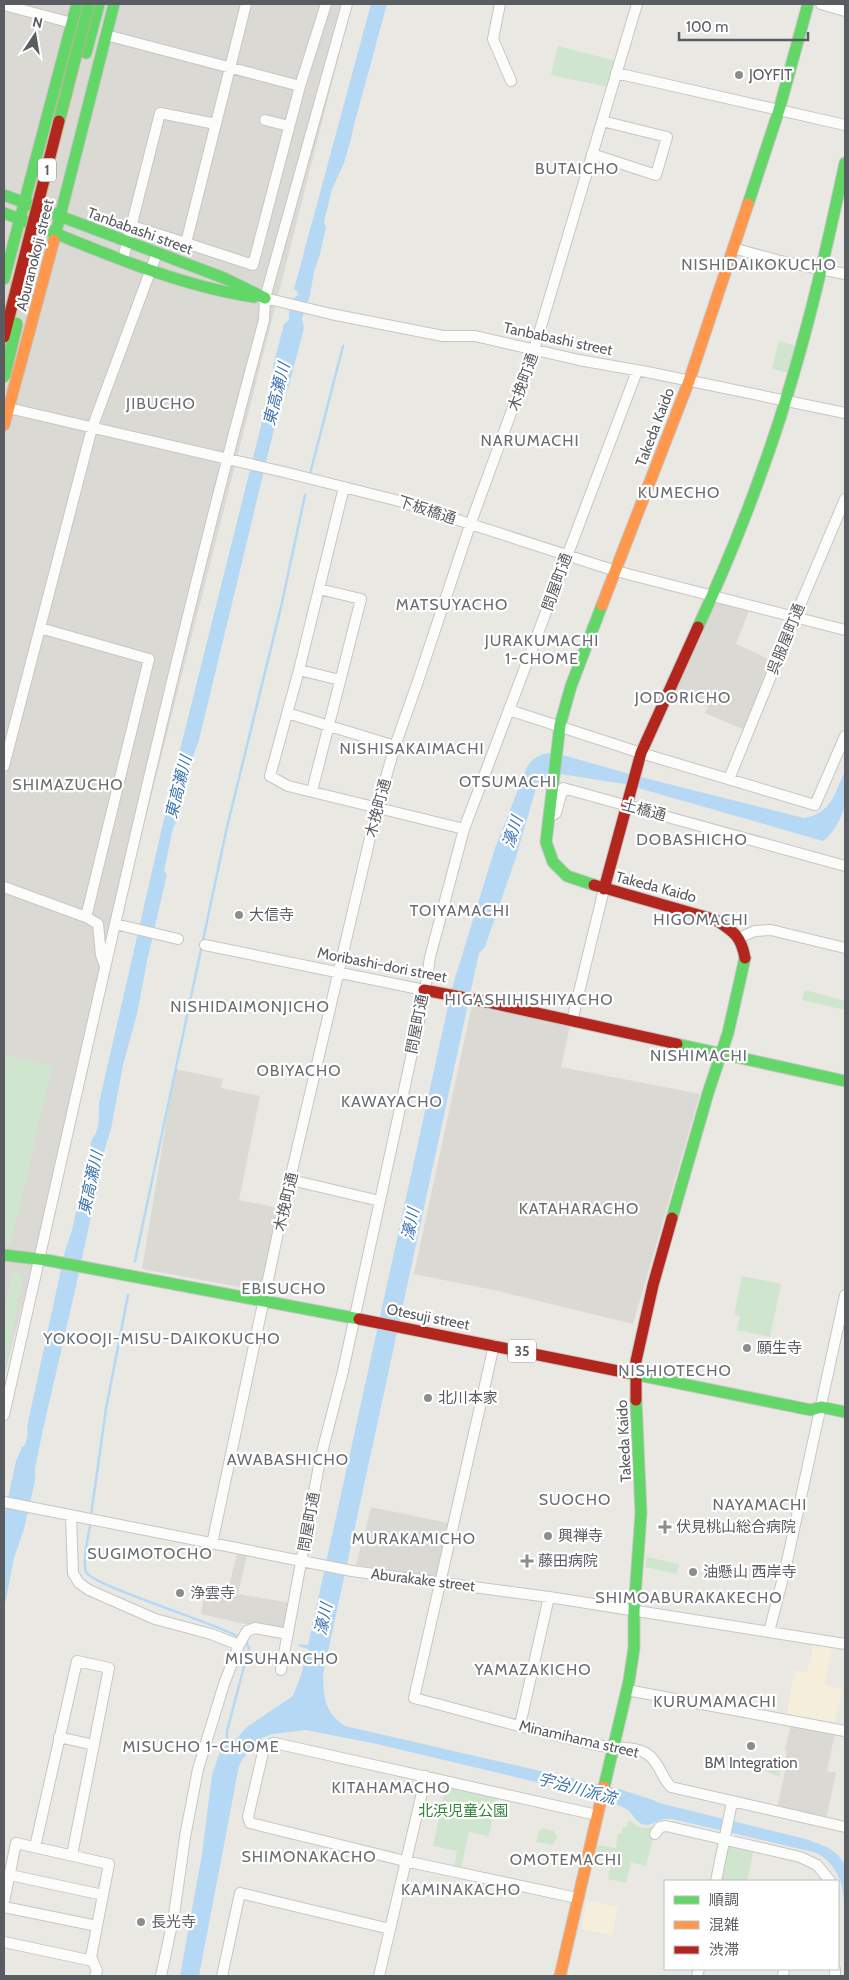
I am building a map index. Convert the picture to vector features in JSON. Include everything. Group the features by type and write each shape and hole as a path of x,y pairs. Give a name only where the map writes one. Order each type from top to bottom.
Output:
{"main road":[{"name":"Aburanokoji street","path":"4,279 77,4"},
{"name":"1","path":"4,337 89,4"},
{"name":"1","path":"4,377 99,4"},
{"name":"Aburanokoji street","path":"4,425 6,408 56,233 114,4"},
{"name":"Takeda Kaido","path":"560,1976 627,1690 633,1653 641,1499 635,1374 639,1347 649,1300 720,1054 728,1033 746,961 739,938 726,925 716,920 604,889 567,876 553,862 546,842 557,745 560,725 571,686 689,381 779,110 808,4"},
{"name":"Takeda Kaido","path":"604,889 640,753 712,596 763,469 785,402 822,270 845,163"},
{"name":"Tanbabashi street","path":"4,195 60,218 224,278 268,299"},
{"name":"Tanbabashi street","path":"4,213 152,270 220,292 268,299"},
{"name":"Moribashi-dori street","path":"424,990 446,993 845,1082"},
{"name":"Otesuji street","path":"4,1255 43,1260 408,1328 811,1410 820,1407 845,1412"}],"street":[{"path":"186,243 246,4"},
{"path":"132,226 253,265 300,86 326,4"},
{"path":"4,1414 43,1260 105,967 118,925 228,459 268,299 347,4"},
{"path":"500,4 493,38 511,81"},
{"name":"木挽町通","path":"212,1544 291,1180 378,806 395,746 470,525 534,350 637,4"},
{"path":"821,4 845,11"},
{"path":"4,5 72,23"},
{"path":"106,35 300,86"},
{"path":"616,73 845,124"},
{"path":"123,259 160,113 216,124"},
{"path":"265,120 290,126"},
{"path":"592,154 656,175 667,137 602,121"},
{"path":"733,248 845,274"},
{"path":"4,766 92,428 157,253"},
{"name":"Tanbabashi street","path":"268,299 326,313 443,336 475,336 534,350 845,413"},
{"name":"問屋町通","path":"281,1670 320,1460 355,1318 430,957 464,829 567,555 606,458 637,371"},
{"name":"下板橋通","path":"6,408 284,472 399,501 616,571 845,630"},
{"path":"344,487 299,670 270,776 288,786 378,806 464,829"},
{"name":"呉服屋町通","path":"729,779 845,499"},
{"path":"312,791 361,599 319,589"},
{"path":"40,628 149,659 86,917"},
{"path":"299,670 340,680"},
{"path":"508,710 560,725 640,753 815,805 845,736"},
{"path":"287,713 395,746"},
{"name":"土橋通","path":"549,817 557,811 563,788 845,866"},
{"path":"4,887 86,917 98,924 101,955 105,967"},
{"path":"572,1021 604,889"},
{"path":"118,925 176,938"},
{"path":"739,938 756,931 771,930 845,948"},
{"name":"Moribashi-dori street","path":"204,945 424,990"},
{"path":"291,1180 380,1201"},
{"path":"769,1632 786,1566 845,1295"},
{"path":"440,1582 494,1345"},
{"name":"Aburakake street","path":"4,1502 352,1571 548,1597 845,1644"},
{"path":"72,1516 73,1573 80,1583 89,1590 155,1619 241,1641"},
{"name":"Minamihama street","path":"440,1582 414,1698 558,1736 635,1750 649,1755 659,1768 664,1781 671,1788 845,1827"},
{"path":"520,1725 548,1597"},
{"path":"161,1976 174,1915 185,1837 198,1768 221,1692 241,1641 247,1631 255,1628 288,1634"},
{"path":"35,1847 77,1661 109,1668 72,1855"},
{"path":"627,1690 845,1731"},
{"path":"59,1737 94,1744"},
{"path":"577,1898 405,1861 250,1823 248,1817 264,1748 273,1743 279,1744 598,1812"},
{"path":"379,1976 426,1776"},
{"path":"716,1880 732,1802"},
{"path":"655,1834 660,1827 666,1826 725,1838 807,1859 820,1868 829,1880"},
{"path":"4,1902 16,1843 109,1864 91,1957 96,1971 95,1976"},
{"path":"10,1875 103,1895"},
{"path":"222,1976 240,1893 390,1929"},
{"path":"4,1907 97,1926"},
{"path":"4,1942 92,1961"}],"shaded area":[{"path":"4,4 352,4 4,1377"},
{"path":"718,601 750,608 736,644 773,661 745,730 705,713 708,707 672,690 711,606"},
{"path":"472,1005 570,1025 561,1067 700,1094 633,1324 494,1290 414,1274"},
{"path":"175,1069 223,1079 221,1088 260,1096 239,1200 283,1209 263,1291 142,1269"},
{"path":"371,1507 448,1523 436,1577 356,1565"},
{"path":"237,1553 247,1555 238,1594 290,1603 285,1630 240,1623 201,1614 206,1587 228,1591"},
{"path":"814,1641 833,1645 825,1685 842,1689 834,1727 786,1717 795,1670 807,1673"},
{"path":"791,1724 835,1733 827,1771 836,1773 826,1819 777,1809 787,1762 785,1761 787,1751 785,1751"},
{"path":"587,1900 618,1907 612,1936 581,1929"}],"green space":[{"path":"558,46 616,61 608,87 551,75"},
{"path":"779,341 797,346 790,373 772,369"},
{"path":"805,990 845,1001 845,1010 802,1000"},
{"path":"4,1055 52,1066 11,1244 4,1243"},
{"path":"13,1271 23,1275 4,1376 4,1312"},
{"path":"742,1276 781,1284 770,1337 737,1330 740,1316 734,1315"},
{"path":"647,1557 679,1564 677,1574 645,1567"},
{"path":"765,1758 783,1762 779,1777 759,1768 760,1759"},
{"name":"北浜児童公園","path":"446,1786 497,1797 489,1836 469,1832 461,1869 454,1868 457,1851 433,1846"},
{"path":"629,1819 641,1828 656,1824 646,1866 631,1862 626,1883 608,1879 613,1857 596,1854 598,1845 616,1848 618,1833 621,1834 623,1827 626,1827"},
{"path":"542,1828 554,1831 557,1837 553,1845 536,1842 539,1831"},
{"path":"731,1844 754,1849 747,1880 719,1880 726,1848"}],"water":[{"name":"東高瀬川","path":"371,4 387,4 344,163 332,189 324,222 326,227 320,254 302,319 304,328 288,389 281,402 276,421 199,740 192,759 181,811 173,828 164,871 167,874 137,1014 123,1065 111,1129 95,1180 100,1182 42,1434 35,1468 35,1481 24,1529 14,1558 4,1609 4,1517 16,1461 22,1447 25,1445 28,1434 27,1427 65,1251 72,1230 92,1139 98,1127 99,1103 177,762 272,382 273,366 284,324 289,320 292,303 298,295 294,289"},
{"path":"549,753 563,755 629,774 804,818 821,812 826,807 835,795 845,771 845,804 837,824 830,835 823,841 624,784 561,774 548,777 536,788 516,857 485,947 479,953 323,1675 326,1704 338,1721 345,1726 619,1789 659,1803 806,1839 829,1848 845,1864 845,1938 844,1901 840,1879 835,1870 817,1853 672,1819 663,1819 649,1825 643,1825 628,1810 611,1800 377,1744 306,1730 272,1734 262,1738 243,1758 239,1766 199,1976 180,1976 202,1854 212,1775 222,1746 229,1747 247,1727 293,1696 301,1675 308,1649 299,1646 299,1644 308,1645 452,988 495,848 527,767 536,757"}],"waterway":[{"path":"310,474 343,346"},
{"path":"135,1261 227,827 281,607 305,495"},
{"path":"91,1515 106,1409 128,1295"},
{"path":"90,1526 85,1568 86,1572 94,1578 241,1638"},
{"path":"227,1750 227,1731 249,1648 246,1641"}],"traffic: fast":[{"path":"4,279 77,4"},
{"path":"59,121 89,4"},
{"path":"86,53 99,4"},
{"path":"54,240 114,4"},
{"path":"748,204 779,110 808,4"},
{"path":"698,627 748,508 776,431 819,279 845,163"},
{"path":"4,195 224,278 265,298"},
{"path":"4,213 158,273 190,283 254,297"},
{"path":"4,377 17,323"},
{"path":"594,885 567,876 553,862 546,842 560,725 571,686 602,605"},
{"path":"672,1218 708,1093 728,1033 745,958"},
{"path":"677,1044 845,1081"},
{"path":"4,1255 46,1260 359,1319"},
{"path":"628,1373 811,1410 821,1407 845,1412"},
{"path":"604,1787 629,1681 634,1648 634,1611 641,1513 636,1400"}],"traffic: slow":[{"path":"602,605 689,381 748,204"},
{"path":"4,425 54,240"},
{"path":"560,1976 604,1787"}],"traffic: jam":[{"path":"4,337 59,121"},
{"path":"604,889 641,753 698,627"},
{"path":"594,885 716,920 736,935 745,958"},
{"path":"424,990 677,1044"},
{"path":"636,1400 636,1361 653,1285 672,1218"},
{"path":"359,1319 628,1373"}],"place":[{"name":"JOYFIT","path":"739,75"},
{"name":"大信寺","path":"239,915"},
{"name":"願生寺","path":"747,1348"},
{"name":"北川本家","path":"428,1398"},
{"name":"伏見桃山総合病院","path":"665,1527"},
{"name":"興禅寺","path":"548,1536"},
{"name":"藤田病院","path":"527,1561"},
{"name":"油懸山 西岸寺","path":"693,1572"},
{"name":"浄雲寺","path":"180,1593"},
{"name":"BM Integration","path":"751,1746"},
{"name":"長光寺","path":"141,1922"}],"district":[{"name":"BUTAICHO","path":"577,168"},
{"name":"NISHIDAIKOKUCHO","path":"759,264"},
{"name":"JIBUCHO","path":"161,403"},
{"name":"NARUMACHI","path":"530,440"},
{"name":"KUMECHO","path":"679,492"},
{"name":"MATSUYACHO","path":"452,604"},
{"name":"JURAKUMACHI 1-CHOME","path":"542,649"},
{"name":"JODORICHO","path":"683,697"},
{"name":"NISHISAKAIMACHI","path":"412,748"},
{"name":"OTSUMACHI","path":"508,781"},
{"name":"SHIMAZUCHO","path":"68,784"},
{"name":"DOBASHICHO","path":"692,839"},
{"name":"TOIYAMACHI","path":"460,910"},
{"name":"HIGOMACHI","path":"701,919"},
{"name":"HIGASHIHISHIYACHO","path":"529,999"},
{"name":"NISHIDAIMONJICHO","path":"250,1006"},
{"name":"NISHIMACHI","path":"699,1055"},
{"name":"OBIYACHO","path":"299,1070"},
{"name":"KAWAYACHO","path":"392,1101"},
{"name":"KATAHARACHO","path":"579,1208"},
{"name":"EBISUCHO","path":"284,1288"},
{"name":"YOKOOJI-MISU-DAIKOKUCHO","path":"162,1338"},
{"name":"NISHIOTECHO","path":"675,1370"},
{"name":"AWABASHICHO","path":"288,1459"},
{"name":"SUOCHO","path":"575,1499"},
{"name":"NAYAMACHI","path":"760,1504"},
{"name":"MURAKAMICHO","path":"414,1538"},
{"name":"SUGIMOTOCHO","path":"150,1553"},
{"name":"SHIMOABURAKAKECHO","path":"689,1597"},
{"name":"MISUHANCHO","path":"282,1658"},
{"name":"YAMAZAKICHO","path":"533,1669"},
{"name":"KURUMAMACHI","path":"715,1701"},
{"name":"MISUCHO 1-CHOME","path":"201,1746"},
{"name":"KITAHAMACHO","path":"391,1787"},
{"name":"SHIMONAKACHO","path":"309,1856"},
{"name":"OMOTEMACHI","path":"566,1859"},
{"name":"KAMINAKACHO","path":"461,1889"}],"water label":[{"name":"濠川","path":"512,832"},
{"name":"濠川","path":"410,1224"},
{"name":"濠川","path":"323,1619"},
{"name":"宇治川派流","path":"577,1788"}]}
